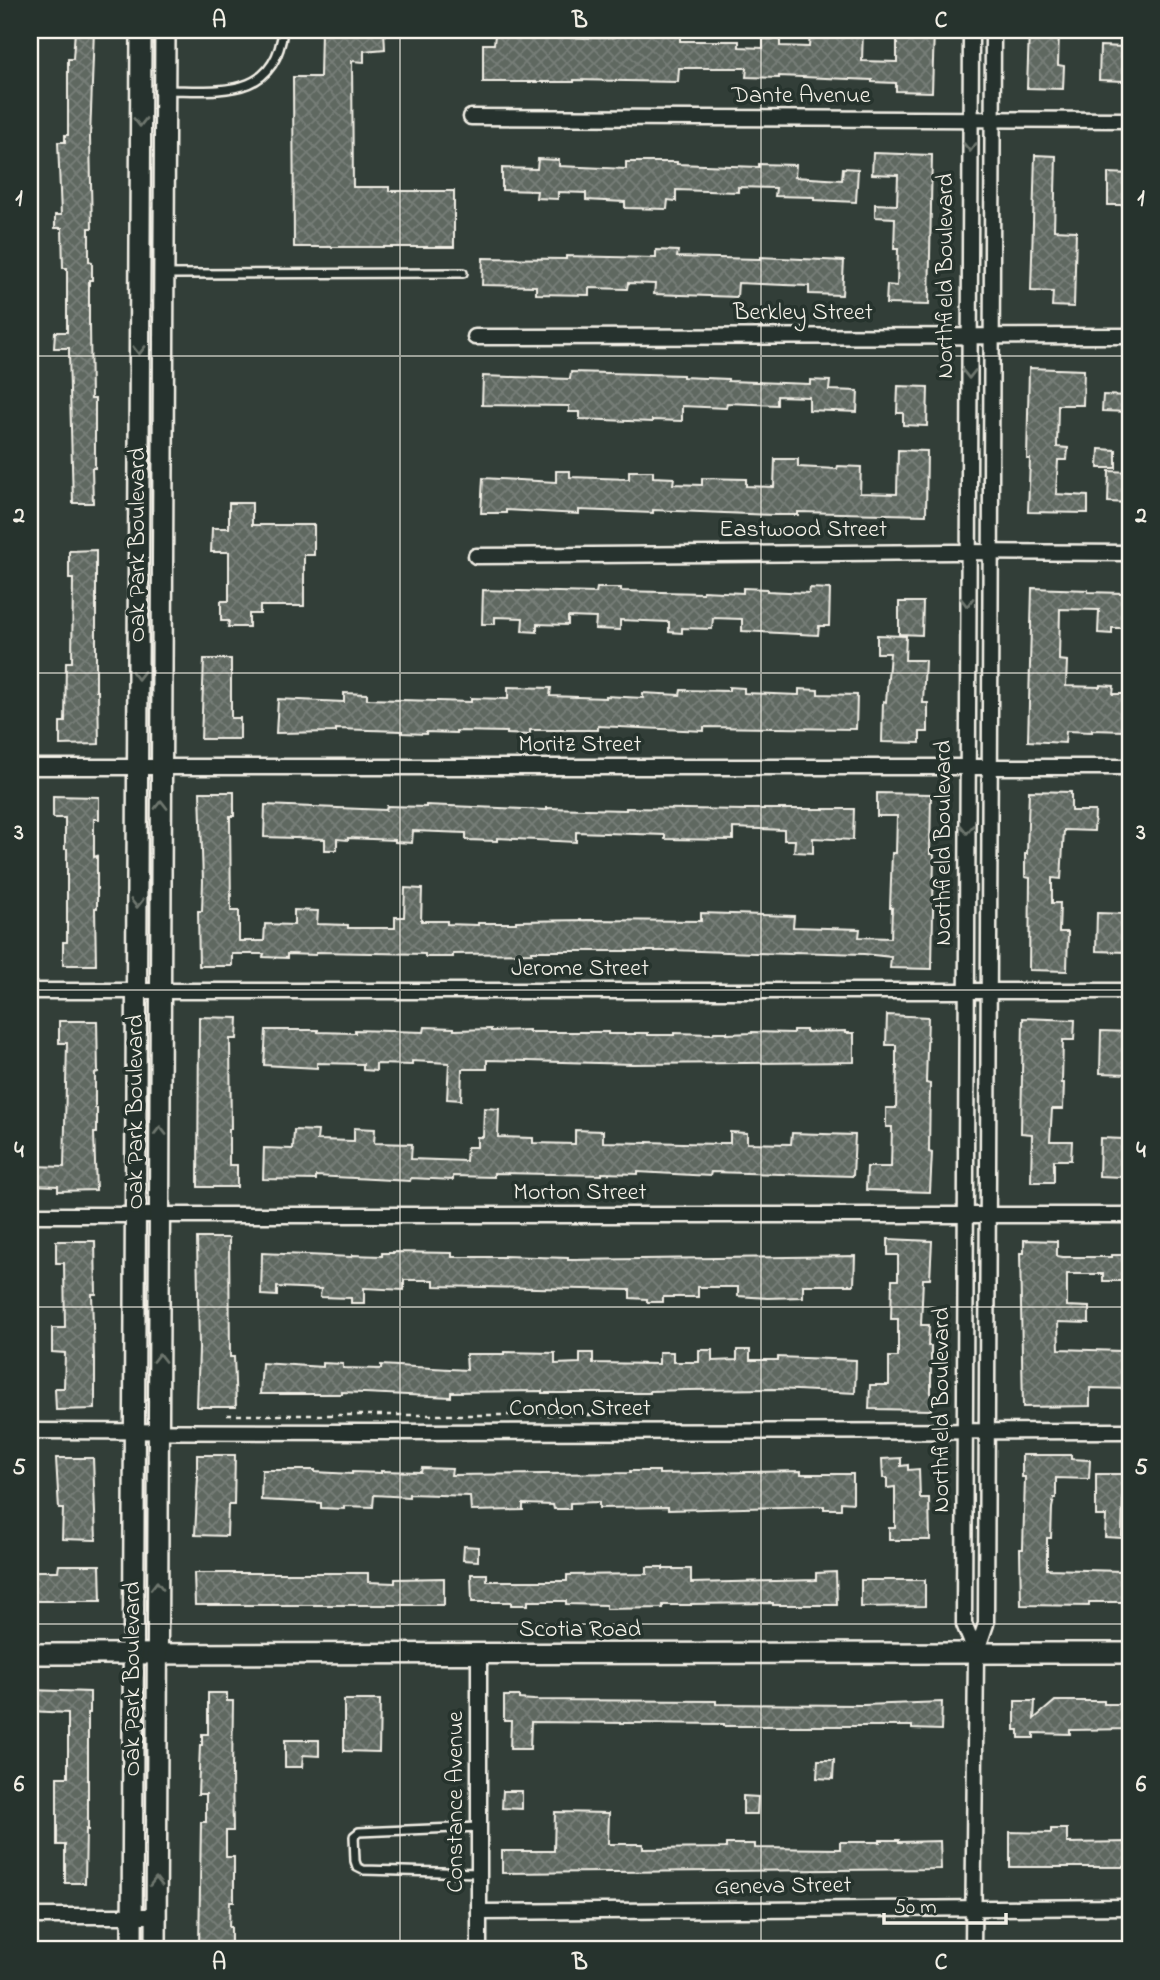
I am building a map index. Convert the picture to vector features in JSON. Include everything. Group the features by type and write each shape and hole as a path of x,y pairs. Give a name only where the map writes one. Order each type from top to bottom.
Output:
{"street":[{"name":"Oak Park Boulevard","path":"132,1950 141,30"},
{"name":"Oak Park Boulevard","path":"156,1950 164,30"},
{"name":"Northfield Boulevard","path":"971,30 964,1624 976,1653"},
{"name":"Northfield Boulevard","path":"973,1950 976,1653 986,1624 993,30"},
{"path":"141,90 164,90"},
{"name":"Dante Avenue","path":"471,117 1130,120"},
{"path":"140,274 164,274"},
{"name":"Berkley Street","path":"475,337 1130,336"},
{"name":"Eastwood Street","path":"476,556 1130,552"},
{"name":"Moritz Street","path":"30,767 1130,767"},
{"name":"Jerome Street","path":"30,991 1130,991"},
{"name":"Morton Street","path":"30,1215 1130,1215"},
{"name":"Condon Street","path":"30,1431 1130,1431"},
{"name":"Scotia Road","path":"30,1654 1130,1653"},
{"name":"Constance Avenue","path":"479,1654 479,1950"},
{"name":"Geneva Street","path":"479,1912 1130,1907"},
{"path":"30,1916 156,1916"}],"lane":[{"path":"164,90 222,90 240,88 256,81 268,71 275,59 283,30"},
{"path":"164,274 463,273"},
{"path":"479,1827 373,1830 359,1832 354,1836 355,1861 357,1867 363,1870 479,1873"}],"path":[{"path":"217,1415 646,1415"}],"building":[{"path":"75,30 94,30 90,138 92,228 89,228 89,261 92,262 92,280 89,280 91,399 95,399 93,503 73,503 69,348 54,348 55,332 67,332 67,268 63,268 62,228 55,228 55,215 61,215 58,142 65,142 65,135 68,135 68,59 73,59"},
{"path":"321,30 384,30 385,49 364,51 364,62 352,61 353,187 389,187 389,191 454,191 454,247 294,247 293,77 320,77"},
{"path":"614,30 680,33 680,41 739,41 739,47 763,48 763,39 780,39 780,46 809,47 810,33 863,30 862,61 897,62 897,30 934,30 932,92 896,91 896,83 872,80 746,77 747,68 679,68 678,82 483,82 483,44 494,44 495,35 598,38 614,37"},
{"path":"1029,31 1059,32 1058,65 1064,66 1063,89 1027,88"},
{"path":"1100,46 1125,47 1124,81 1099,80"},
{"path":"873,153 932,155 929,305 886,304 887,285 897,286 895,218 875,217 875,204 897,205 898,175 872,174"},
{"path":"1035,155 1056,156 1054,230 1076,231 1074,307 1052,306 1053,292 1031,291"},
{"path":"538,159 559,160 559,166 626,169 626,162 759,167 759,164 796,165 795,177 842,180 843,168 858,169 856,202 775,196 776,188 738,187 738,192 676,190 676,201 668,200 667,209 625,208 625,202 586,200 586,193 558,192 558,199 536,198 537,191 502,190 502,168 537,169"},
{"path":"1108,173 1130,174 1130,205 1108,205"},
{"path":"656,250 678,251 677,257 844,261 842,295 809,294 809,286 738,283 737,297 654,294 655,284 628,283 627,289 589,288 589,295 536,294 536,286 482,285 483,258 656,258"},
{"path":"1029,368 1084,370 1083,405 1058,405 1057,447 1068,448 1067,460 1058,460 1056,494 1088,496 1088,513 1028,512"},
{"path":"571,372 683,375 728,381 810,384 810,380 830,381 829,390 858,391 857,412 809,410 809,397 777,396 777,405 727,403 726,408 682,406 682,421 652,422 580,419 580,412 569,412 569,406 482,405 483,376 570,379"},
{"path":"898,386 928,387 927,426 903,425 903,413 897,413"},
{"path":"1103,395 1130,396 1130,412 1102,411"},
{"path":"1099,449 1116,450 1116,468 1098,468"},
{"path":"898,450 927,451 926,515 798,512 798,515 774,515 653,510 653,513 579,510 579,514 506,510 506,513 481,513 483,478 556,482 556,471 570,471 570,477 629,479 629,471 653,471 653,477 674,478 673,484 702,485 702,478 746,479 746,486 774,487 775,459 798,459 798,467 861,467 860,493 897,494"},
{"path":"1109,471 1130,472 1130,503 1108,502"},
{"path":"229,503 252,503 252,525 314,525 314,555 304,555 304,606 260,606 260,614 249,614 249,627 228,627 229,621 221,621 221,601 229,601 229,552 211,552 212,528 229,528"},
{"path":"96,550 96,691 99,744 60,745 60,722 65,722 66,662 72,662 73,579 69,579 69,551"},
{"path":"597,588 703,593 743,593 743,588 809,593 810,588 830,589 829,626 819,626 818,635 742,631 742,619 713,618 712,629 682,628 682,633 669,632 669,622 620,620 620,630 595,629 596,618 568,617 568,625 537,624 537,632 522,631 523,618 495,617 495,624 482,624 483,590 596,593"},
{"path":"1032,588 1123,593 1122,628 1112,628 1112,634 1098,633 1099,610 1060,609 1059,660 1067,661 1066,686 1114,686 1113,694 1125,694 1124,731 1066,731 1065,743 1028,741"},
{"path":"899,602 923,602 922,635 899,634"},
{"path":"877,635 906,636 905,660 925,660 923,703 928,703 928,732 920,732 920,743 882,742 883,701 886,702 890,653 877,653"},
{"path":"204,659 231,659 231,718 240,718 240,739 201,739"},
{"path":"508,687 551,688 550,696 606,698 643,698 643,693 680,695 681,690 729,691 729,687 744,688 744,693 799,695 799,689 818,690 818,694 857,695 856,729 704,727 704,731 598,726 598,730 530,730 530,735 507,732 456,731 426,734 336,729 336,732 276,733 278,699 344,702 344,693 367,694 367,699 471,702 471,698 508,699"},
{"path":"1029,791 1071,792 1071,811 1095,811 1094,831 1064,830 1061,879 1052,878 1052,903 1060,903 1059,932 1068,932 1067,971 1029,970 1030,878 1025,877 1025,854"},
{"path":"200,792 234,792 234,816 230,816 231,911 239,911 239,941 264,941 265,924 294,925 294,910 318,911 317,924 348,925 348,928 395,928 395,917 404,917 405,888 422,889 421,921 447,921 447,924 589,920 701,921 701,913 794,916 793,927 860,929 859,937 891,938 892,853 896,853 897,816 877,816 877,793 931,794 930,854 934,854 932,969 890,968 891,957 864,954 672,950 532,951 453,954 453,957 316,952 316,955 287,954 287,958 263,957 264,954 232,954 232,966 199,966 198,911 202,911 203,881"},
{"path":"53,796 99,797 99,819 94,819 94,857 97,856 96,965 63,965 63,942 67,942 67,849 65,818 53,818"},
{"path":"265,805 386,810 387,806 426,805 547,810 854,809 853,840 813,838 813,853 794,852 795,840 784,840 784,830 733,828 733,840 665,839 665,835 576,832 576,842 497,838 497,841 466,840 466,833 413,831 412,843 348,838 337,839 337,850 325,850 325,839 264,837"},
{"path":"1097,913 1127,914 1125,952 1096,951"},
{"path":"887,1015 928,1017 926,1083 930,1084 930,1192 866,1190 867,1167 891,1167 892,1127 886,1127 886,1108 896,1108 897,1066 896,1045 886,1045"},
{"path":"199,1017 238,1018 237,1039 230,1039 229,1129 229,1165 237,1165 237,1187 198,1187"},
{"path":"1023,1018 1075,1020 1074,1040 1063,1040 1063,1109 1052,1109 1050,1141 1072,1141 1071,1160 1054,1160 1054,1182 1031,1182 1032,1134 1021,1133"},
{"path":"59,1021 97,1021 97,1133 94,1133 96,1190 58,1191 58,1186 33,1185 34,1166 64,1167 67,1043 59,1043"},
{"path":"425,1027 648,1035 845,1031 854,1033 854,1062 633,1064 487,1060 487,1069 462,1069 461,1100 447,1099 449,1063 412,1061 412,1065 376,1064 376,1071 363,1070 363,1064 317,1063 317,1068 264,1065 266,1030 424,1032"},
{"path":"1101,1031 1130,1032 1129,1074 1100,1073"},
{"path":"484,1108 499,1109 498,1137 533,1138 533,1143 575,1144 575,1130 603,1131 603,1142 647,1143 730,1143 730,1132 747,1133 747,1143 791,1144 792,1133 855,1135 853,1176 711,1172 710,1176 638,1172 602,1175 494,1173 494,1177 453,1176 453,1180 411,1178 410,1181 316,1176 316,1180 263,1179 264,1148 293,1149 294,1130 318,1131 317,1140 354,1141 354,1128 375,1129 374,1143 412,1144 411,1159 466,1161 467,1147 477,1147 477,1137 483,1137"},
{"path":"1100,1138 1124,1139 1122,1177 1099,1176"},
{"path":"197,1238 229,1238 230,1357 234,1357 236,1407 197,1407"},
{"path":"888,1239 932,1241 930,1279 923,1279 921,1325 929,1325 931,1410 869,1409 870,1385 889,1385 889,1357 898,1357 898,1319 891,1319 892,1280 898,1280 898,1255 888,1255"},
{"path":"1024,1240 1057,1241 1057,1256 1063,1257 1130,1255 1130,1281 1103,1281 1103,1274 1067,1274 1067,1306 1089,1307 1089,1323 1058,1322 1059,1349 1121,1351 1123,1369 1130,1369 1130,1389 1090,1388 1090,1406 1023,1407 1020,1253 1024,1253"},
{"path":"56,1241 95,1241 96,1294 92,1294 95,1409 56,1410 55,1388 64,1388 65,1353 52,1352 52,1328 65,1328 64,1263 56,1263"},
{"path":"262,1253 352,1257 382,1256 382,1253 452,1253 452,1257 504,1256 568,1260 855,1256 854,1285 803,1285 803,1297 767,1298 738,1296 738,1287 698,1287 698,1297 663,1297 663,1302 630,1298 630,1290 434,1286 434,1280 404,1280 404,1290 364,1288 364,1303 351,1303 351,1298 320,1297 321,1289 277,1287 277,1296 261,1295"},
{"path":"699,1350 712,1350 712,1361 737,1360 737,1350 750,1350 750,1360 778,1360 778,1357 856,1360 855,1393 777,1389 650,1393 451,1392 451,1397 342,1392 260,1394 262,1363 323,1367 323,1363 343,1364 343,1368 381,1369 381,1365 467,1370 466,1354 555,1353 555,1364 580,1363 580,1353 593,1353 593,1363 659,1364 659,1352 673,1352 673,1362 699,1362"},
{"path":"197,1455 235,1455 234,1505 228,1505 227,1536 195,1535"},
{"path":"1022,1455 1071,1455 1071,1459 1090,1460 1089,1479 1056,1478 1051,1538 1047,1538 1047,1569 1122,1571 1122,1579 1126,1579 1126,1602 1089,1602 1089,1606 1021,1605 1020,1549 1023,1549 1025,1477 1022,1477"},
{"path":"56,1458 93,1458 96,1540 62,1539 63,1509 59,1509"},
{"path":"901,1458 901,1466 908,1465 908,1470 919,1469 920,1498 929,1498 930,1540 889,1540 889,1528 895,1528 895,1487 887,1488 887,1478 883,1478 882,1459"},
{"path":"422,1468 452,1469 451,1475 630,1471 659,1471 659,1474 801,1471 801,1474 853,1474 853,1503 841,1502 841,1509 824,1509 824,1506 668,1510 668,1507 599,1508 599,1502 570,1503 570,1509 554,1509 553,1505 523,1504 523,1510 471,1511 470,1496 374,1495 373,1507 344,1506 344,1509 321,1508 321,1503 261,1500 262,1470 315,1470 352,1474 381,1471 421,1472"},
{"path":"1096,1474 1130,1474 1130,1500 1123,1500 1122,1538 1105,1537 1106,1516 1096,1516"},
{"path":"464,1546 478,1547 478,1561 463,1560"},
{"path":"59,1565 100,1565 101,1601 30,1601 30,1571 58,1571"},
{"path":"647,1567 691,1569 691,1583 816,1580 816,1573 836,1572 837,1605 691,1604 663,1605 663,1608 606,1609 606,1605 566,1604 566,1601 528,1601 528,1605 472,1602 471,1574 487,1574 487,1581 567,1581 567,1575 647,1574"},
{"path":"194,1573 368,1573 368,1582 395,1583 395,1579 444,1578 444,1605 195,1605"},
{"path":"861,1580 925,1580 925,1606 861,1607"},
{"path":"30,1690 90,1692 85,1883 65,1883 65,1845 57,1845 57,1777 68,1777 68,1713 30,1711"},
{"path":"208,1693 227,1693 227,1701 233,1701 233,1831 226,1831 226,1857 234,1857 234,1901 230,1901 229,1927 231,1948 199,1948 201,1822 206,1822 206,1794 198,1794 200,1745 202,1734 208,1734"},
{"path":"504,1696 534,1700 716,1701 716,1704 863,1705 942,1702 941,1730 912,1729 912,1726 531,1722 530,1749 510,1749 511,1721 504,1721"},
{"path":"344,1700 380,1700 379,1752 344,1751"},
{"path":"1015,1701 1035,1701 1034,1719 1055,1701 1130,1704 1130,1729 1070,1730 1070,1734 1034,1733 1034,1738 1019,1738 1019,1730 1015,1730"},
{"path":"285,1740 319,1740 319,1756 303,1755 302,1767 285,1767"},
{"path":"818,1760 834,1760 833,1779 817,1778"},
{"path":"503,1791 522,1791 522,1809 502,1808"},
{"path":"743,1796 758,1797 757,1814 743,1814"},
{"path":"555,1812 609,1813 608,1844 643,1844 643,1849 726,1848 726,1844 755,1844 755,1848 840,1849 840,1842 940,1841 941,1869 502,1873 502,1851 554,1851"},
{"path":"1051,1829 1067,1829 1067,1843 1130,1842 1130,1867 1010,1867 1010,1832 1051,1833"}]}
